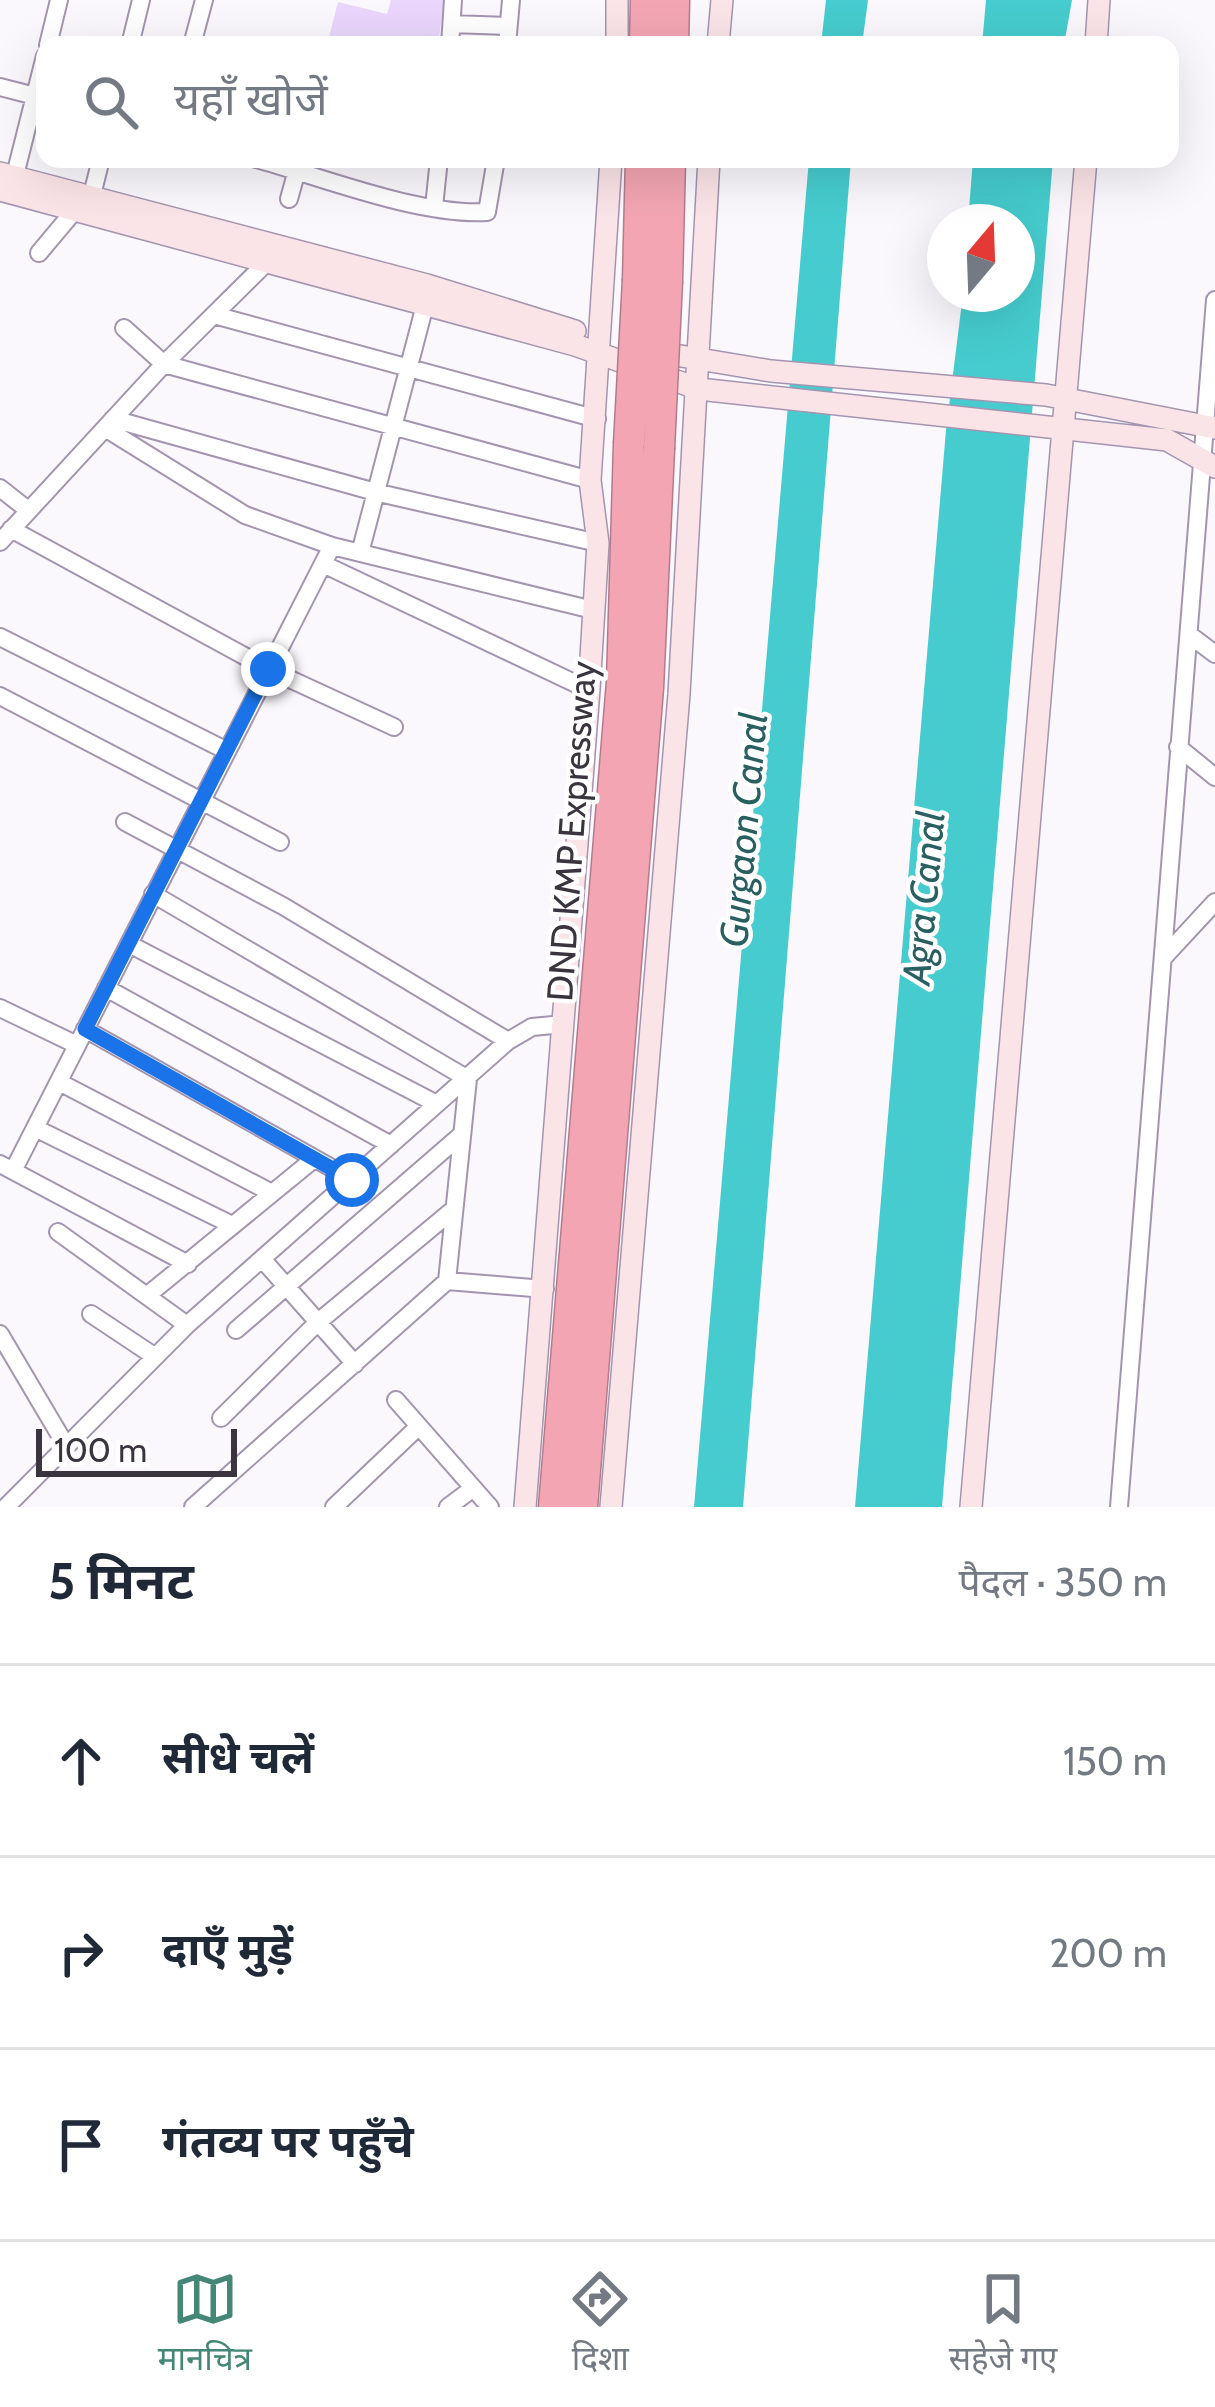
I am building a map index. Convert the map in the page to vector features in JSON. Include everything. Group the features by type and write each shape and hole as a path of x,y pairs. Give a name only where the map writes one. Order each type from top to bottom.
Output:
{"highway":[{"path":"644,36 646,0"},
{"path":"673,36 674,0"},
{"name":"DND KMP Expressway","path":"642,168 652,280"},
{"name":"DND KMP Expressway","path":"554,1507 644,446 652,280 669,168"},
{"name":"DND KMP Expressway","path":"582,1507 648,688 644,446"}],"street":[{"path":"50,36 59,0"},
{"path":"132,36 141,0"},
{"path":"194,36 204,0"},
{"path":"451,36 453,0"},
{"path":"452,24 507,36 511,0"},
{"path":"617,0 617,36"},
{"path":"719,36 722,0"},
{"path":"1097,36 1100,0"},
{"path":"0,87 35,96"},
{"path":"36,92 6,183 267,262 602,347 771,371 1056,397 1210,426"},
{"path":"39,253 83,205 97,168"},
{"path":"290,168 434,207 487,212 494,168"},
{"path":"434,207 438,168"},
{"path":"525,1507 589,690 598,543 590,480 611,168"},
{"path":"611,1507 677,717 708,168"},
{"path":"970,1507 1053,426 1085,168"},
{"path":"289,199 297,170"},
{"path":"83,205 427,285 602,347 698,389 1168,440 1210,463"},
{"path":"267,262 164,364 6,536 268,669 394,727"},
{"path":"1119,1507 1178,748 1210,463 1215,300"},
{"path":"360,553 425,304"},
{"path":"214,315 412,364 597,419"},
{"path":"124,328 164,364 590,480"},
{"path":"109,423 379,493 598,543"},
{"path":"109,423 234,510 332,546 593,610"},
{"path":"0,488 28,510"},
{"path":"188,1264 7,1166 35,1128 332,546"},
{"path":"323,564 589,690"},
{"path":"1191,636 1215,654"},
{"path":"0,637 227,751"},
{"path":"0,696 280,842"},
{"path":"1178,748 1215,777"},
{"path":"125,822 283,906 508,1041"},
{"path":"153,894 468,1079"},
{"path":"1163,958 1215,902"},
{"path":"129,944 437,1104"},
{"path":"106,988 391,1145"},
{"path":"0,1008 81,1037 352,1180"},
{"path":"6,1507 187,1325 508,1041 532,1027 565,1024"},
{"path":"193,1507 446,1281 468,1079"},
{"path":"58,1082 272,1193"},
{"path":"35,1128 230,1224"},
{"path":"236,1330 461,1135"},
{"path":"149,1294 314,1159"},
{"path":"221,1418 317,1323 454,1209"},
{"path":"58,1232 187,1325"},
{"path":"263,1260 355,1364"},
{"path":"446,1281 544,1289"},
{"path":"91,1314 154,1356"},
{"path":"0,1334 65,1444"},
{"path":"396,1400 490,1507"},
{"path":"334,1507 418,1426"},
{"path":"448,1507 472,1489"}],"shaded area":[{"path":"391,0 444,0 439,36 329,36 338,2 387,14"}],"water":[{"path":"826,0 868,0 863,36 822,36"},
{"path":"986,0 1072,0 1066,36 983,36"},
{"path":"808,168 850,168 743,1507 694,1507"},
{"name":"Agra Canal","path":"972,168 1052,168 942,1507 855,1507 946,430 961,312 1035,312 1035,204 969,204"}],"route":[{"path":"268,669 85,1029 352,1180"}],"water label":[{"name":"Gurgaon Canal","path":"743,830"}]}
